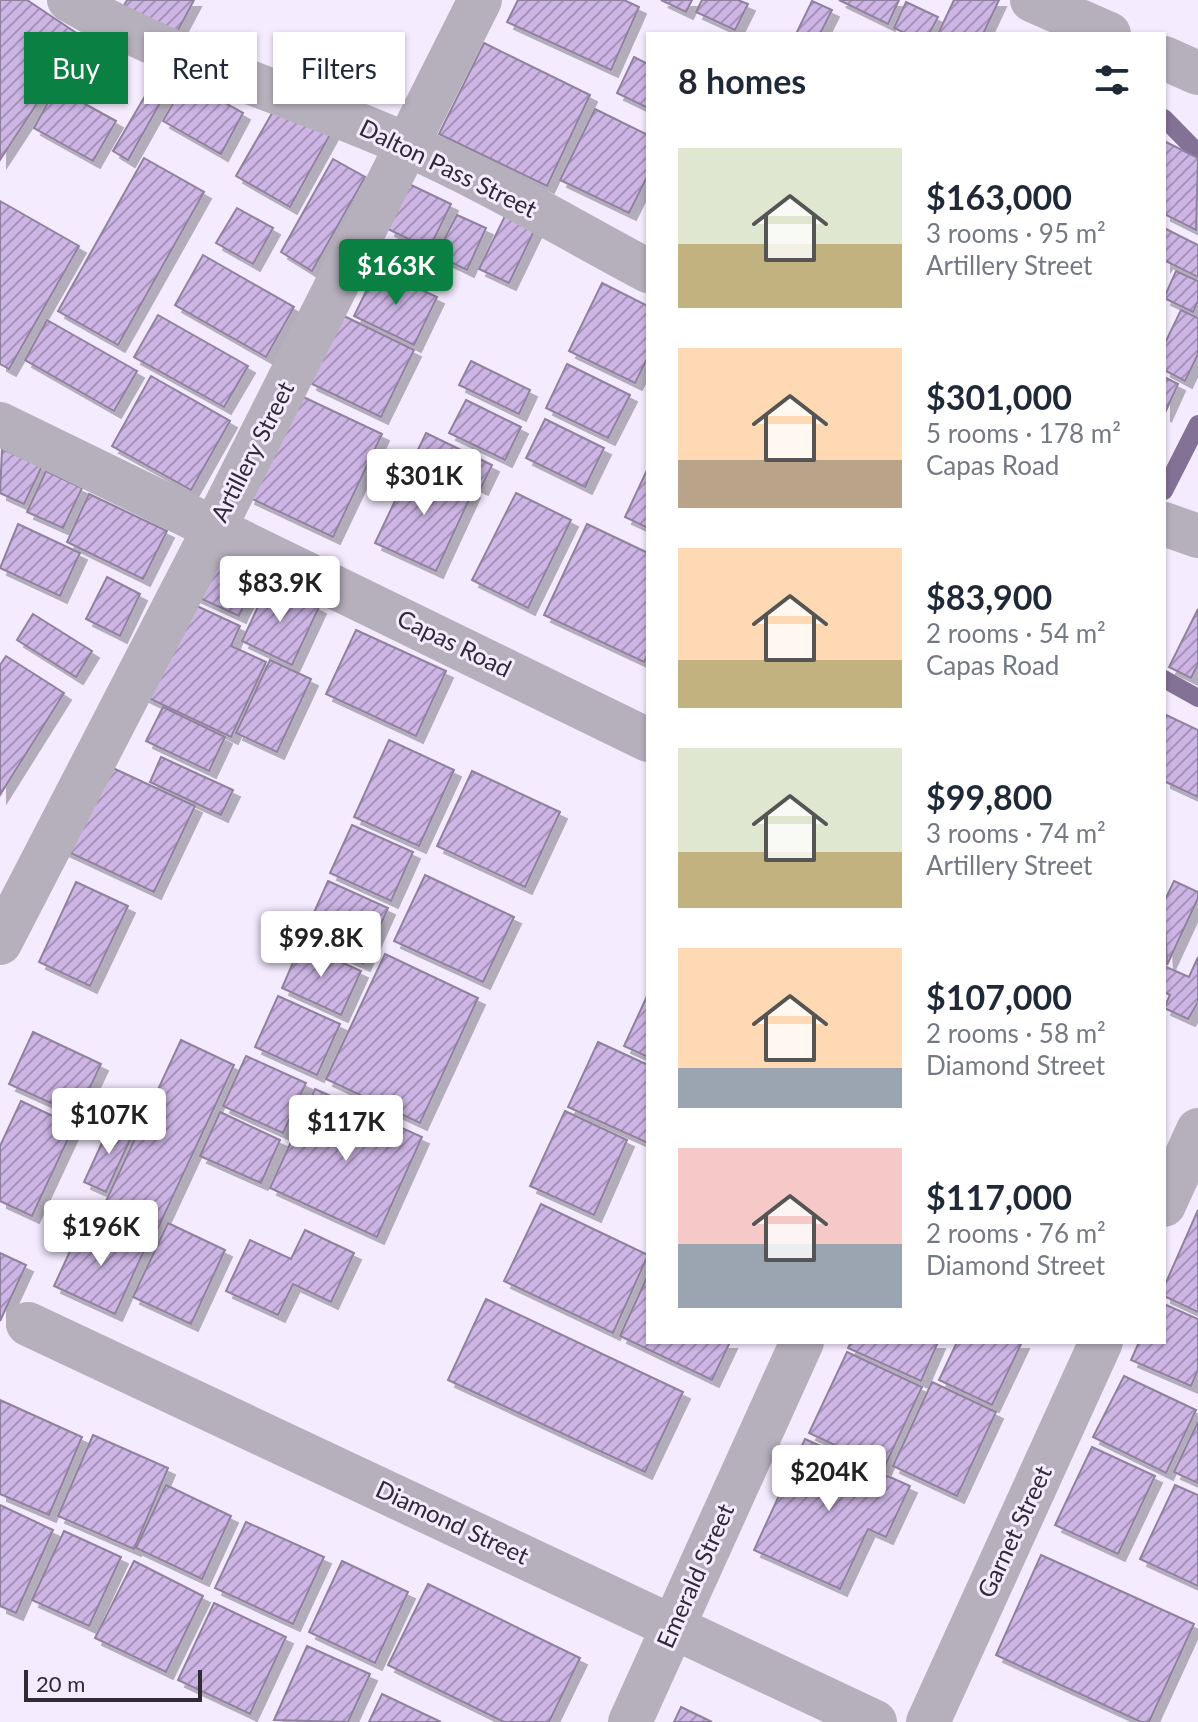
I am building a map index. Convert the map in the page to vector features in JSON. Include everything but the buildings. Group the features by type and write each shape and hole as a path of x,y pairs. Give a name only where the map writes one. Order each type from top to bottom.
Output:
{"street":[{"name":"Dalton Pass Street","path":"69,0 116,27 200,65 407,145 646,270"},
{"name":"Artillery Street","path":"0,943 215,527 480,0"},
{"path":"1048,8 1104,32"},
{"path":"1166,59 1198,73"},
{"name":"Capas Road","path":"0,424 646,739"},
{"path":"1166,1201 1198,1130"},
{"name":"Diamond Street","path":"28,1324 875,1722"},
{"name":"Emerald Street","path":"630,1722 801,1344"},
{"name":"Garnet Street","path":"928,1722 1100,1344"}],"waterway":[{"path":"1166,120 1198,153"},
{"path":"1166,487 1198,424"},
{"path":"1166,680 1198,698"}]}
